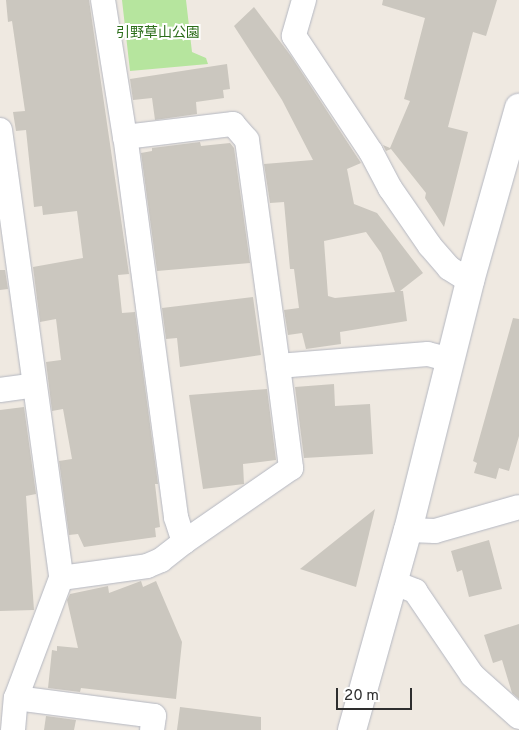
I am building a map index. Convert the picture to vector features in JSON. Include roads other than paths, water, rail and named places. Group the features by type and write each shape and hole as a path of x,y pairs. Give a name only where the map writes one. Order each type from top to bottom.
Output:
{"street":[{"path":"103,0 125,137 176,517 184,542"},
{"path":"304,0 294,36 372,152 390,188 430,246 449,268 470,281"},
{"path":"352,730 408,530 470,281 519,108"},
{"path":"61,578 147,566 161,560 291,468 247,140 233,124 125,137"},
{"path":"0,130 61,578 16,698 13,730"},
{"path":"278,366 428,354 451,360"},
{"path":"0,390 34,385"},
{"path":"408,530 435,532 519,507"},
{"path":"392,582 415,591 472,675 519,717"},
{"path":"16,698 154,716 152,730"}],"park label":[{"name":"引野草山公園","path":"158,34"}]}
